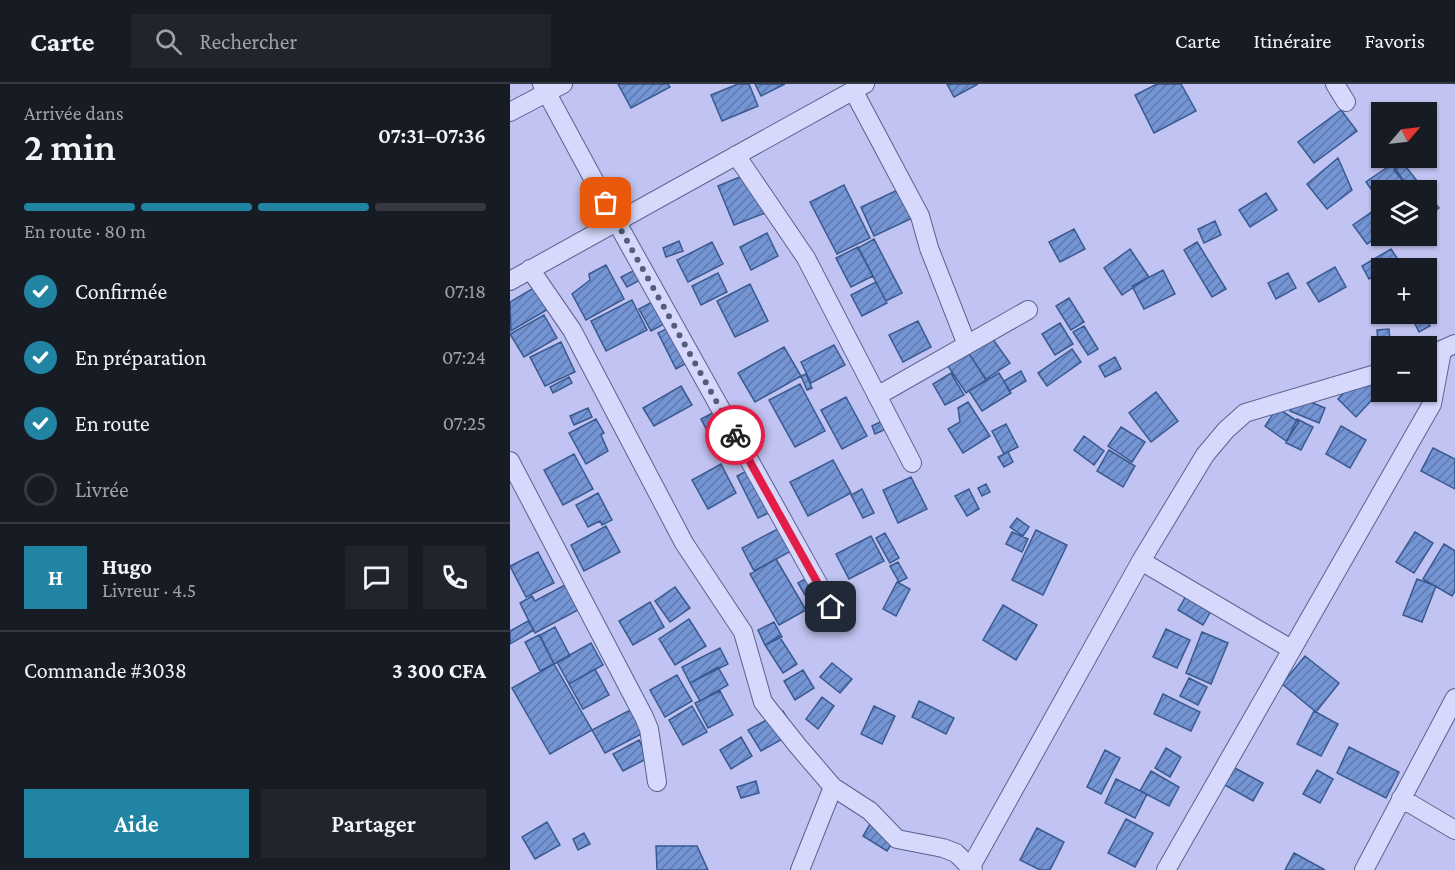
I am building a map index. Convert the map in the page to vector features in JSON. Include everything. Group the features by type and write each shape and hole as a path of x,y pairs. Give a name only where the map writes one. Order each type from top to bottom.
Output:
{"street":[{"path":"1335,84 1347,102"},
{"path":"510,112 551,87 616,221 831,607"},
{"path":"510,281 859,87 920,216 929,248 967,345"},
{"path":"736,155 806,258 912,463"},
{"path":"530,269 572,330 684,543 743,632 763,702 833,787 870,811 897,839 956,853 971,869 1141,561 1205,455 1226,430 1245,413 1371,375"},
{"path":"877,396 1028,310"},
{"path":"1166,870 1432,404 1441,351"},
{"path":"510,460 646,723 657,782"},
{"path":"1141,561 1291,649"},
{"path":"1364,870 1455,698"},
{"path":"800,870 833,787"},
{"path":"1401,798 1455,830"}],"building":[{"path":"618,84 668,84 670,87 631,108"},
{"path":"738,84 749,84 758,106 722,121 711,95"},
{"path":"755,84 785,84 761,96"},
{"path":"947,84 978,84 954,97"},
{"path":"1157,84 1181,84 1196,111 1154,133 1135,95"},
{"path":"1341,110 1357,131 1314,163 1298,142"},
{"path":"1338,158 1352,190 1327,209 1307,184"},
{"path":"1386,168 1395,168 1403,180 1371,180 1371,189 1366,182"},
{"path":"1407,168 1416,180 1402,180 1394,170"},
{"path":"752,172 768,212 734,225 718,186"},
{"path":"844,185 870,238 837,254 810,202"},
{"path":"904,187 917,216 874,236 861,207"},
{"path":"1266,193 1277,210 1250,227 1239,210"},
{"path":"1371,212 1371,241 1367,244 1353,225"},
{"path":"1215,221 1221,235 1204,243 1198,229"},
{"path":"1074,229 1085,249 1060,262 1049,242"},
{"path":"767,233 778,256 751,270 740,247"},
{"path":"874,239 902,293 886,301 858,248"},
{"path":"679,241 683,251 666,257 663,248"},
{"path":"712,242 723,264 688,282 677,260"},
{"path":"1197,242 1226,289 1212,297 1184,250"},
{"path":"858,247 873,276 851,287 836,258"},
{"path":"1130,249 1149,277 1122,295 1104,268"},
{"path":"1391,249 1397,258 1376,258"},
{"path":"1371,261 1371,278 1369,279 1362,266"},
{"path":"606,265 624,299 586,320 572,294 590,280 589,274"},
{"path":"1335,267 1346,287 1319,302 1307,283"},
{"path":"635,270 640,280 627,287 621,277"},
{"path":"1163,270 1175,294 1144,309 1132,286"},
{"path":"718,273 727,292 701,305 692,286"},
{"path":"1288,273 1296,288 1276,299 1268,283"},
{"path":"876,282 887,303 862,316 851,295"},
{"path":"750,284 768,321 735,337 717,301"},
{"path":"537,286 550,308 511,331 510,302"},
{"path":"663,296 675,318 651,331 639,309"},
{"path":"1069,298 1084,322 1071,330 1056,306"},
{"path":"632,300 647,330 606,351 591,321"},
{"path":"544,315 557,338 524,357 510,334"},
{"path":"918,321 931,347 903,362 889,335"},
{"path":"678,323 696,358 676,369 658,333"},
{"path":"1060,323 1073,344 1055,355 1042,334"},
{"path":"1415,324 1429,324 1430,326 1419,332"},
{"path":"1084,326 1098,349 1088,355 1073,332"},
{"path":"1389,329 1390,336 1377,336 1377,330"},
{"path":"992,338 1010,363 986,379 969,354"},
{"path":"561,342 575,372 545,386 530,357"},
{"path":"834,345 845,365 811,383 801,362"},
{"path":"784,347 801,376 755,402 738,373"},
{"path":"1072,349 1081,362 1047,386 1038,373"},
{"path":"968,352 986,380 966,393 948,366"},
{"path":"1115,357 1121,369 1105,377 1099,366"},
{"path":"1021,371 1026,381 1009,391 1004,381"},
{"path":"1363,372 1371,379 1371,401 1356,417 1338,399"},
{"path":"951,373 964,395 945,405 933,384"},
{"path":"999,373 1011,393 982,411 969,391"},
{"path":"806,374 812,388 807,390 801,376"},
{"path":"569,377 572,383 553,393 550,387"},
{"path":"800,384 825,431 795,447 769,400"},
{"path":"681,386 692,405 654,426 643,408"},
{"path":"1156,392 1178,421 1151,442 1129,413"},
{"path":"1296,396 1325,408 1319,423 1290,411"},
{"path":"846,397 867,436 842,449 821,410"},
{"path":"968,402 990,436 963,453 948,429 960,422 958,408"},
{"path":"724,407 740,438 717,450 701,419"},
{"path":"588,408 592,417 574,425 570,416"},
{"path":"1277,408 1299,422 1286,441 1265,426"},
{"path":"893,416 897,424 875,434 872,426"},
{"path":"596,419 604,433 601,435 608,451 586,464 569,433"},
{"path":"1297,419 1313,427 1301,450 1286,443"},
{"path":"1006,424 1018,447 1004,454 992,431"},
{"path":"1341,426 1366,440 1350,468 1326,454"},
{"path":"1121,427 1145,442 1132,462 1108,446"},
{"path":"1084,436 1104,451 1094,465 1074,450"},
{"path":"1433,448 1455,459 1455,489 1421,471"},
{"path":"1109,450 1135,466 1123,487 1097,471"},
{"path":"1008,452 1013,462 1004,467 998,457"},
{"path":"574,454 593,489 563,505 544,470"},
{"path":"833,460 851,493 808,516 790,482"},
{"path":"721,464 736,493 708,509 692,480"},
{"path":"756,466 777,509 758,518 737,476"},
{"path":"911,477 927,509 898,523 883,490"},
{"path":"986,484 990,492 982,496 978,488"},
{"path":"862,489 874,513 863,518 851,495"},
{"path":"969,489 979,509 967,516 955,496"},
{"path":"598,493 612,520 602,525 600,521 588,527 576,505"},
{"path":"1017,518 1029,527 1023,536 1010,527"},
{"path":"606,526 620,552 584,571 571,545"},
{"path":"783,526 795,549 754,571 742,548"},
{"path":"1036,530 1067,545 1043,595 1012,580"},
{"path":"1012,532 1028,539 1022,552 1006,544"},
{"path":"1415,532 1433,543 1414,573 1396,562"},
{"path":"885,533 899,558 890,563 876,538"},
{"path":"871,536 884,561 849,579 836,554"},
{"path":"1444,544 1455,551 1455,591 1452,596 1423,579"},
{"path":"538,552 554,583 526,597 510,566"},
{"path":"776,559 806,610 779,625 750,574"},
{"path":"898,562 907,578 899,582 890,566"},
{"path":"812,575 830,606 816,614 798,583"},
{"path":"1417,579 1436,586 1422,622 1403,615"},
{"path":"897,582 910,589 896,616 883,609"},
{"path":"565,585 578,610 535,633 520,603 532,596 535,601"},
{"path":"675,587 690,608 670,622 655,601"},
{"path":"1190,589 1215,604 1203,625 1178,610"},
{"path":"650,602 664,627 633,645 619,621"},
{"path":"1003,605 1037,625 1016,660 983,640"},
{"path":"689,619 706,646 675,665 659,639"},
{"path":"528,621 534,630 510,644 510,631"},
{"path":"774,622 782,637 765,645 758,630"},
{"path":"555,627 570,656 554,664 540,635"},
{"path":"1166,629 1190,640 1177,668 1153,657"},
{"path":"1202,632 1228,643 1211,684 1186,673"},
{"path":"539,635 554,664 540,671 525,642"},
{"path":"779,636 797,664 783,673 765,645"},
{"path":"591,643 603,665 569,684 557,662"},
{"path":"720,648 728,664 690,683 682,667"},
{"path":"1305,656 1339,683 1316,712 1282,684"},
{"path":"832,663 852,679 840,693 820,677"},
{"path":"554,664 592,730 550,754 512,688"},
{"path":"718,667 728,685 700,701 690,683"},
{"path":"595,669 609,695 583,709 569,684"},
{"path":"803,670 814,688 795,700 784,681"},
{"path":"677,675 692,701 665,717 650,690"},
{"path":"1189,678 1207,687 1198,705 1180,696"},
{"path":"720,691 733,715 708,728 695,703"},
{"path":"1163,694 1200,712 1191,731 1154,714"},
{"path":"822,697 834,706 818,729 806,719"},
{"path":"919,701 954,718 946,734 912,717"},
{"path":"692,706 707,732 683,745 669,720"},
{"path":"874,706 895,716 882,744 861,734"},
{"path":"636,707 649,730 605,753 592,730"},
{"path":"783,711 795,732 761,751 748,730"},
{"path":"1314,711 1338,724 1321,756 1297,744"},
{"path":"741,737 752,756 731,769 720,750"},
{"path":"639,740 648,758 623,771 613,754"},
{"path":"1349,747 1399,772 1386,798 1337,773"},
{"path":"1166,748 1181,757 1170,777 1155,768"},
{"path":"1105,750 1120,758 1101,794 1087,787"},
{"path":"1233,767 1263,783 1253,801 1223,784"},
{"path":"1317,770 1333,779 1320,803 1303,794"},
{"path":"1151,771 1179,787 1169,806 1140,791"},
{"path":"1116,779 1147,794 1135,818 1105,803"},
{"path":"756,781 759,793 741,798 737,787"},
{"path":"876,814 901,830 887,851 863,836"},
{"path":"1126,819 1153,833 1135,867 1108,853"},
{"path":"547,822 560,845 535,859 522,837"},
{"path":"1037,828 1064,842 1050,870 1040,870 1020,860"},
{"path":"584,833 590,844 578,850 573,839"},
{"path":"656,846 697,846 708,870 657,870"},
{"path":"1294,853 1325,870 1285,870"}],"way so far":[{"path":"606,203 735,435"}],"route":[{"path":"735,435 831,607"}]}
